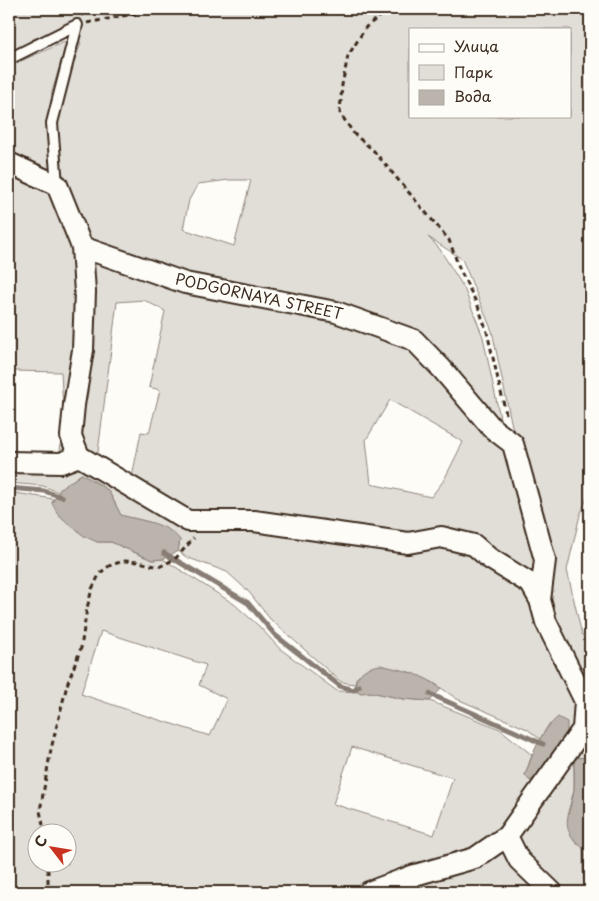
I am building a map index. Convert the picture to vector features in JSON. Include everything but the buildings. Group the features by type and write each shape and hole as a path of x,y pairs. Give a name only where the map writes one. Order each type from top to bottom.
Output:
{"street":[{"path":"9,163 57,185 82,247 85,292 83,350 71,436 79,456 188,521 254,521 408,543 441,537 474,545 489,558 531,584 540,600 546,622 584,701 583,729 507,836 475,858 369,892"},
{"name":"PODGORNAYA STREET","path":"82,247 185,283 336,312 414,340 442,368 492,428 513,444"},
{"path":"513,444 545,560 540,600"},
{"path":"9,462 61,463 79,456"},
{"path":"507,836 519,860 552,892"}],"lane":[{"path":"9,59 77,25"},
{"path":"57,185 52,122 77,25"}],"path":[{"path":"77,25 158,9"},
{"path":"389,9 366,27 348,56 342,85 340,113 354,134 373,150 449,240 460,270 478,306 487,332 513,444"},
{"path":"43,824 40,811 51,749 66,685 81,648 92,589 100,574 108,566 123,561 139,562 159,567 175,559 200,531 198,522"},
{"path":"48,874 48,892"}],"green space":[{"path":"9,9 590,9 590,491 580,515 567,570 582,635 590,638 590,701 546,607 549,554 513,431 492,331 462,259 428,237 439,248 464,288 483,337 503,432 420,341 190,281 88,246 61,184 58,122 72,67 81,43 64,27 31,40 25,47 9,55","holes":["229,180 251,180 234,246 183,229 189,200 198,184"]},
{"path":"67,41 52,92 49,123 53,179 9,159 9,66"},
{"path":"9,166 54,187 78,241 82,300 68,435 188,527 440,542 472,551 528,587 576,698 575,727 567,736 549,724 540,739 527,729 457,699 434,683 409,672 356,678 355,684 341,682 270,619 249,592 227,572 186,557 178,551 180,540 149,522 120,515 110,494 96,482 81,474 58,492 43,486 9,483","holes":["13,371 61,372 63,410 60,452 11,453"]},
{"path":"86,252 335,316 407,342 510,447 542,561 539,589 490,555 404,540 190,519 91,461 80,443","holes":["144,300 165,311 149,387 160,390 149,433 141,432 132,477 97,460 117,302","390,400 463,442 444,480 431,497 371,484 366,440"]},
{"path":"9,492 54,499 52,503 97,542 111,542 152,560 163,559 234,604 260,627 279,648 337,691 371,692 403,699 430,701 500,729 532,755 525,775 530,781 539,775 499,833 469,855 343,892 9,892","holes":["101,631 206,665 199,685 227,699 210,736 81,694","352,747 453,778 434,835 333,804"]},
{"path":"590,722 590,757 574,758"},
{"path":"574,763 574,790 568,812 574,840 584,848 584,876 588,892 560,892 516,843 519,825 568,765"},
{"path":"507,844 542,892 385,892 426,878 484,864"}],"water":[{"path":"82,474 108,490 121,515 153,523 175,534 180,540 178,551 163,559 152,560 111,542 97,542 84,536 70,525 57,513 52,503 61,488"},
{"path":"380,665 420,676 441,689 430,701 403,699 371,692 361,693 354,690 357,679 362,672"},
{"path":"558,717 567,722 567,736 539,775 530,781 525,775 534,751 546,729"},
{"path":"590,757 590,892 588,892 584,876 583,848 570,834 567,821 574,790 574,758"}],"waterway":[{"path":"9,488 44,491 62,497"},
{"path":"164,553 248,603 275,635 340,686 354,690 359,686"},
{"path":"430,694 543,744"}]}
